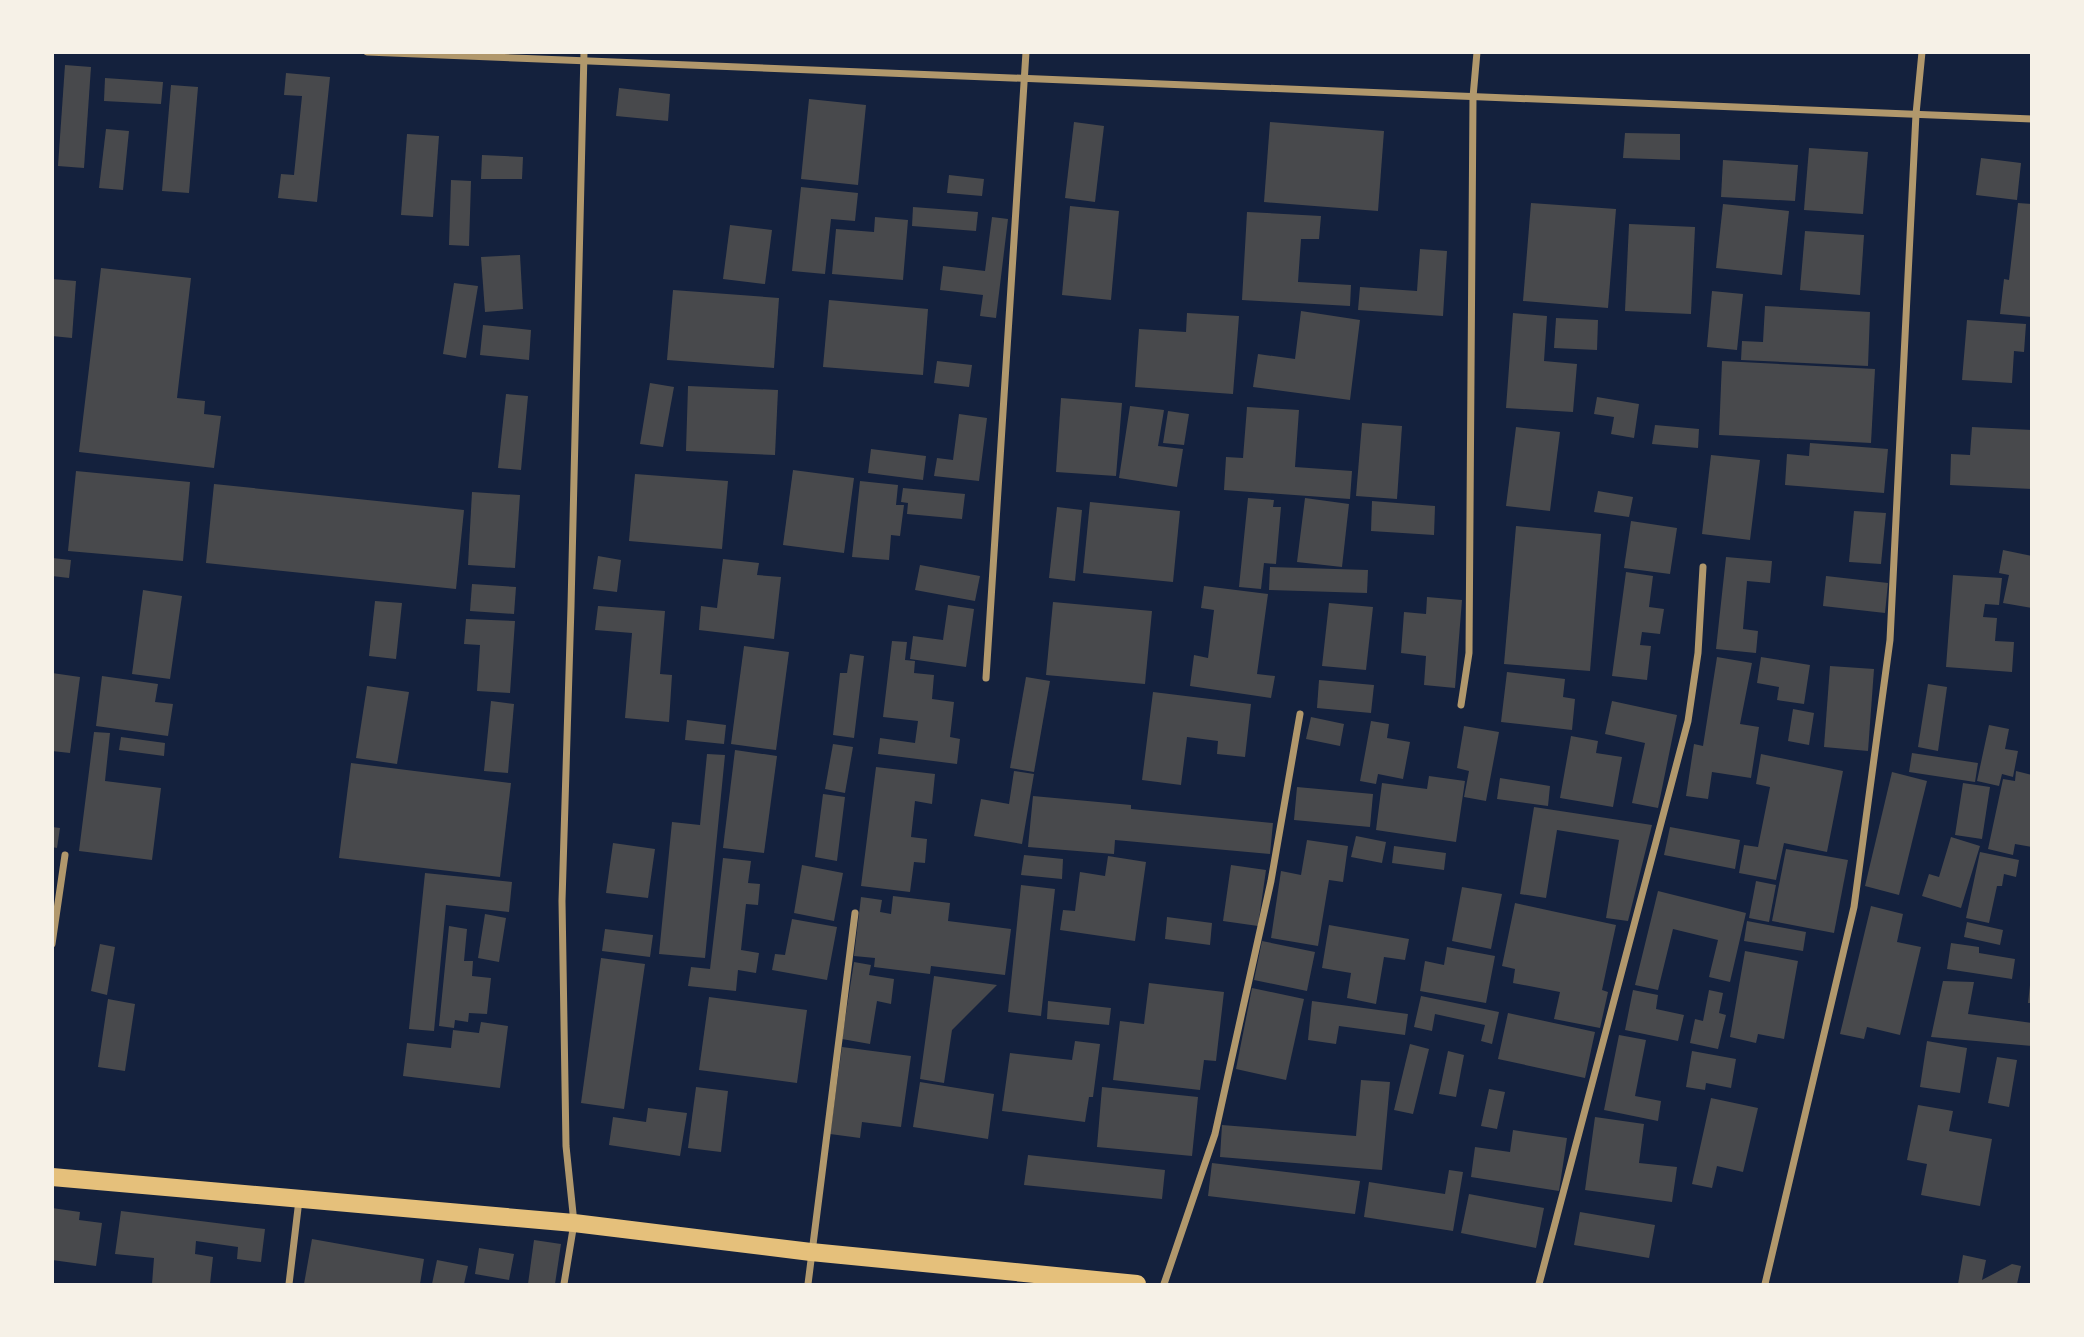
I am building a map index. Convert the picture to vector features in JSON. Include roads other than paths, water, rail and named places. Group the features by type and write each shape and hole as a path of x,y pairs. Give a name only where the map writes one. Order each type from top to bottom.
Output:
{"main road":[{"path":"52,1177 574,1223 811,1252 1137,1284"}],"street":[{"path":"367,52 584,57 1025,79 2032,118"},
{"path":"986,678 1026,52"},
{"path":"1461,705 1469,653 1473,97 1477,52"},
{"path":"1765,1284 1854,907 1890,640 1916,114 1922,52"},
{"path":"564,1284 574,1223 566,1146 562,901 584,57"},
{"path":"1539,1284 1688,721 1698,653 1703,568"},
{"path":"1164,1284 1215,1134 1271,881 1300,714"},
{"path":"52,944 65,855"},
{"path":"808,1284 855,913"},
{"path":"289,1284 299,1199"}]}
